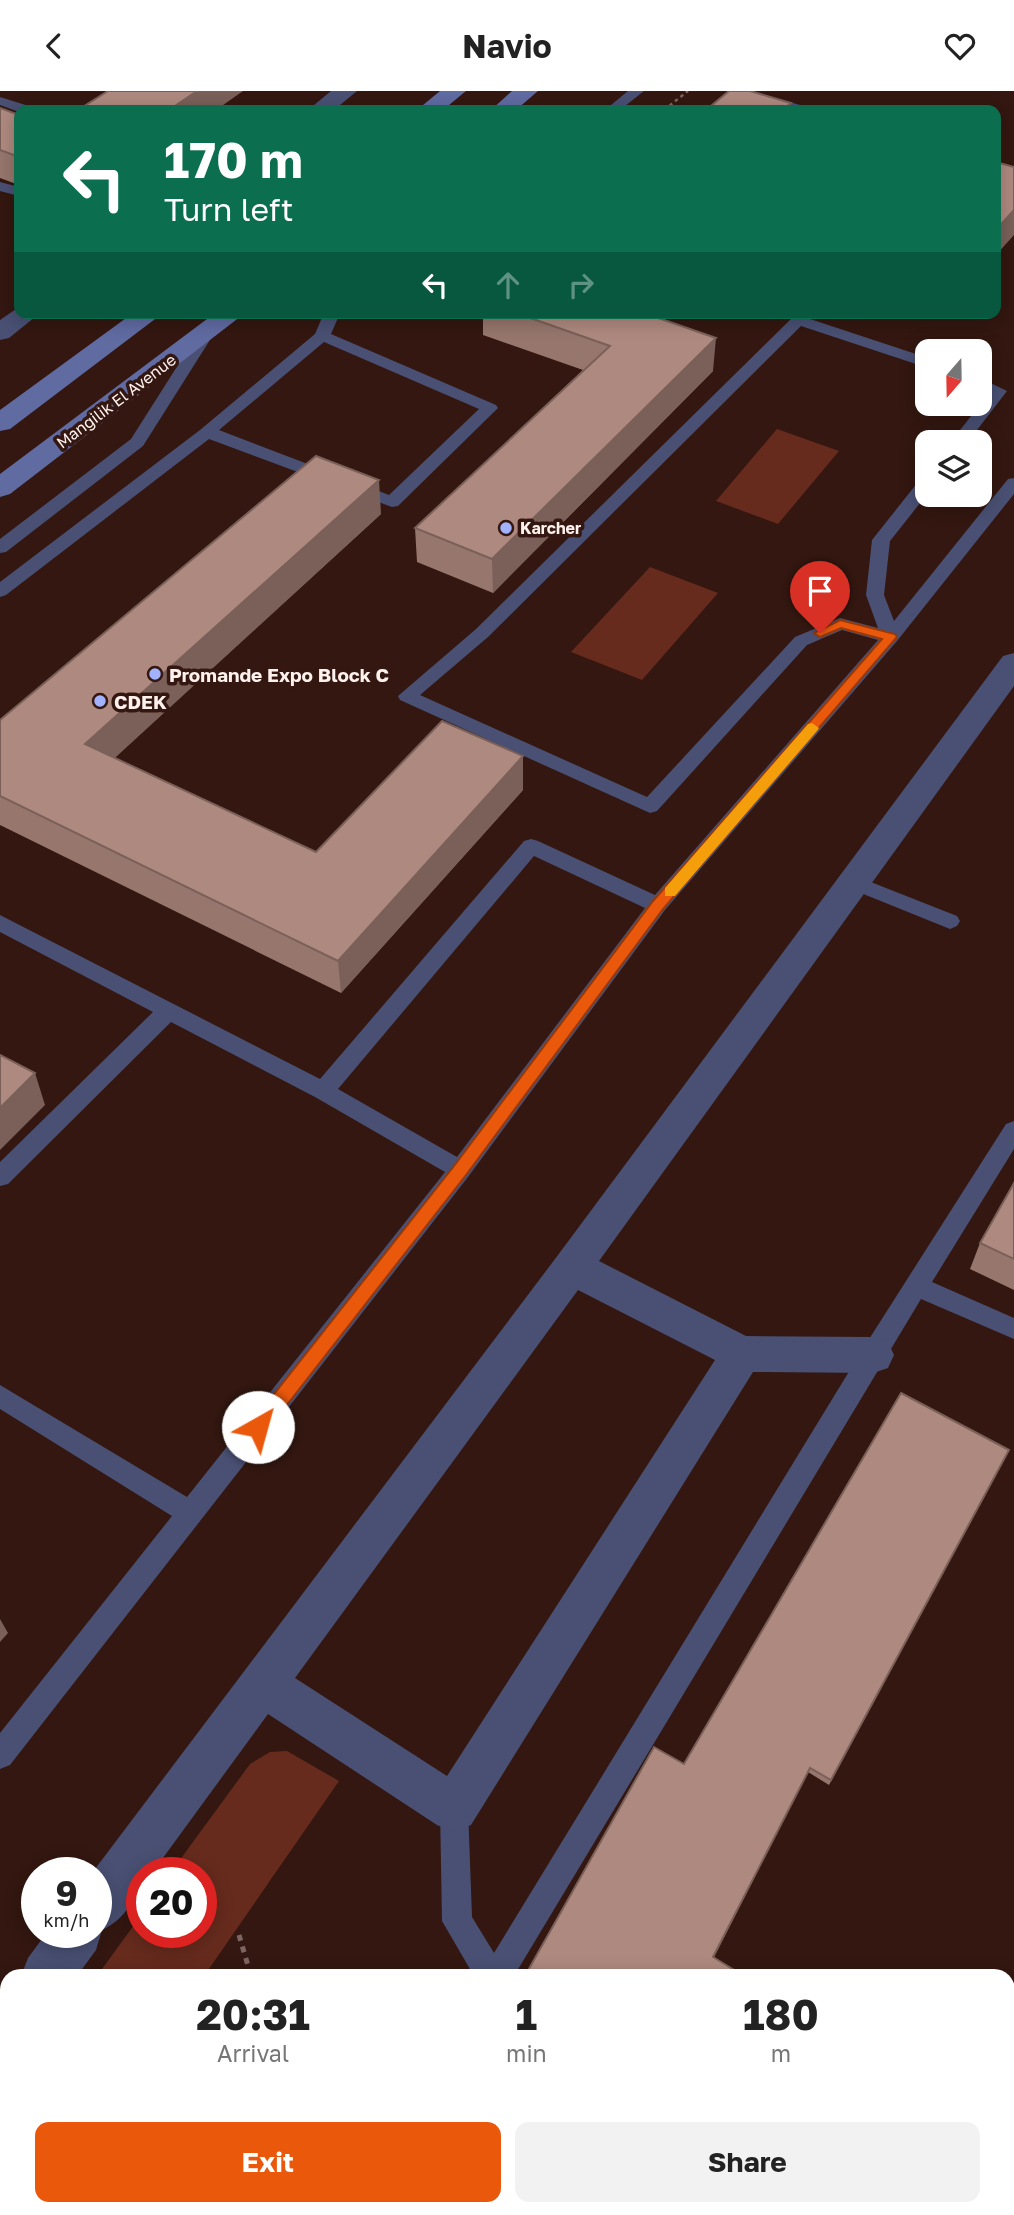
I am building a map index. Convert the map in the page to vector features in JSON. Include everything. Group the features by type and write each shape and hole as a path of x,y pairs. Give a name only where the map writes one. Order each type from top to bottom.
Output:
{"main road":[{"path":"509,105 527,91"},
{"path":"435,105 452,93"},
{"path":"0,423 142,319"},
{"name":"Mangilik El Avenue","path":"0,488 224,319"}],"street":[{"path":"326,105 346,91"},
{"path":"112,1886 572,1267 1014,663"},
{"path":"572,1267 742,1354 873,1355"},
{"path":"263,1683 454,1808 742,1354"},
{"path":"51,1969 66,1948"}],"lane":[{"path":"619,105 637,91"},
{"path":"738,91 785,105"},
{"path":"426,105 452,93"},
{"path":"322,336 329,319"},
{"path":"0,591 206,433 344,319"},
{"path":"891,637 840,624 801,641 650,806 407,696 482,633 798,320 915,359"},
{"path":"0,548 137,442 207,332"},
{"path":"206,433 222,436 391,502 490,408 322,336"},
{"path":"992,388 999,391 992,400"},
{"path":"0,1755 460,1170 658,905 891,637 1014,483"},
{"path":"891,637 875,595 881,540 915,497"},
{"path":"323,1091 531,846 658,905"},
{"path":"853,882 950,921"},
{"path":"0,923 323,1091 460,1170"},
{"path":"0,1177 168,1011"},
{"path":"501,1969 873,1355 1014,1130"},
{"path":"917,1286 1014,1329"},
{"path":"0,1396 191,1513"},
{"path":"454,1808 457,1921 487,1969"}],"path":[{"path":"670,105 688,91"},
{"path":"239,1935 249,1969"}],"shaded area":[{"path":"777,429 839,451 778,524 716,501"},
{"path":"650,567 718,593 642,680 571,652"},
{"path":"287,1751 339,1781 209,1969 102,1969 126,1936 126,1948 217,1948 217,1857 182,1857 250,1764 270,1752"}],"building":[{"path":"108,91 197,91 176,105 86,105"},
{"path":"729,91 750,91 791,103 789,105 712,105"},
{"path":"0,108 14,113 14,155 0,150"},
{"path":"1001,163 1014,167 1014,210 1001,224"},
{"path":"533,319 661,319 716,338 492,559 415,528 610,346"},
{"path":"316,456 379,480 85,744 316,852 442,721 523,756 338,961 0,796 0,720"},
{"path":"0,1055 35,1073 0,1108"},
{"path":"1014,1183 1014,1259 980,1243"},
{"path":"901,1393 1009,1450 831,1780 810,1768 713,1957 733,1969 529,1969 654,1747 684,1764"}],"slow traffic":[{"path":"670,892 812,728"}],"place":[{"name":"Karcher","path":"506,528"},
{"name":"Promande Expo Block C","path":"155,674"},
{"name":"CDEK","path":"100,701"}],"route":[{"path":"258,1427 460,1170 658,905 891,637 840,624 820,633"}]}
